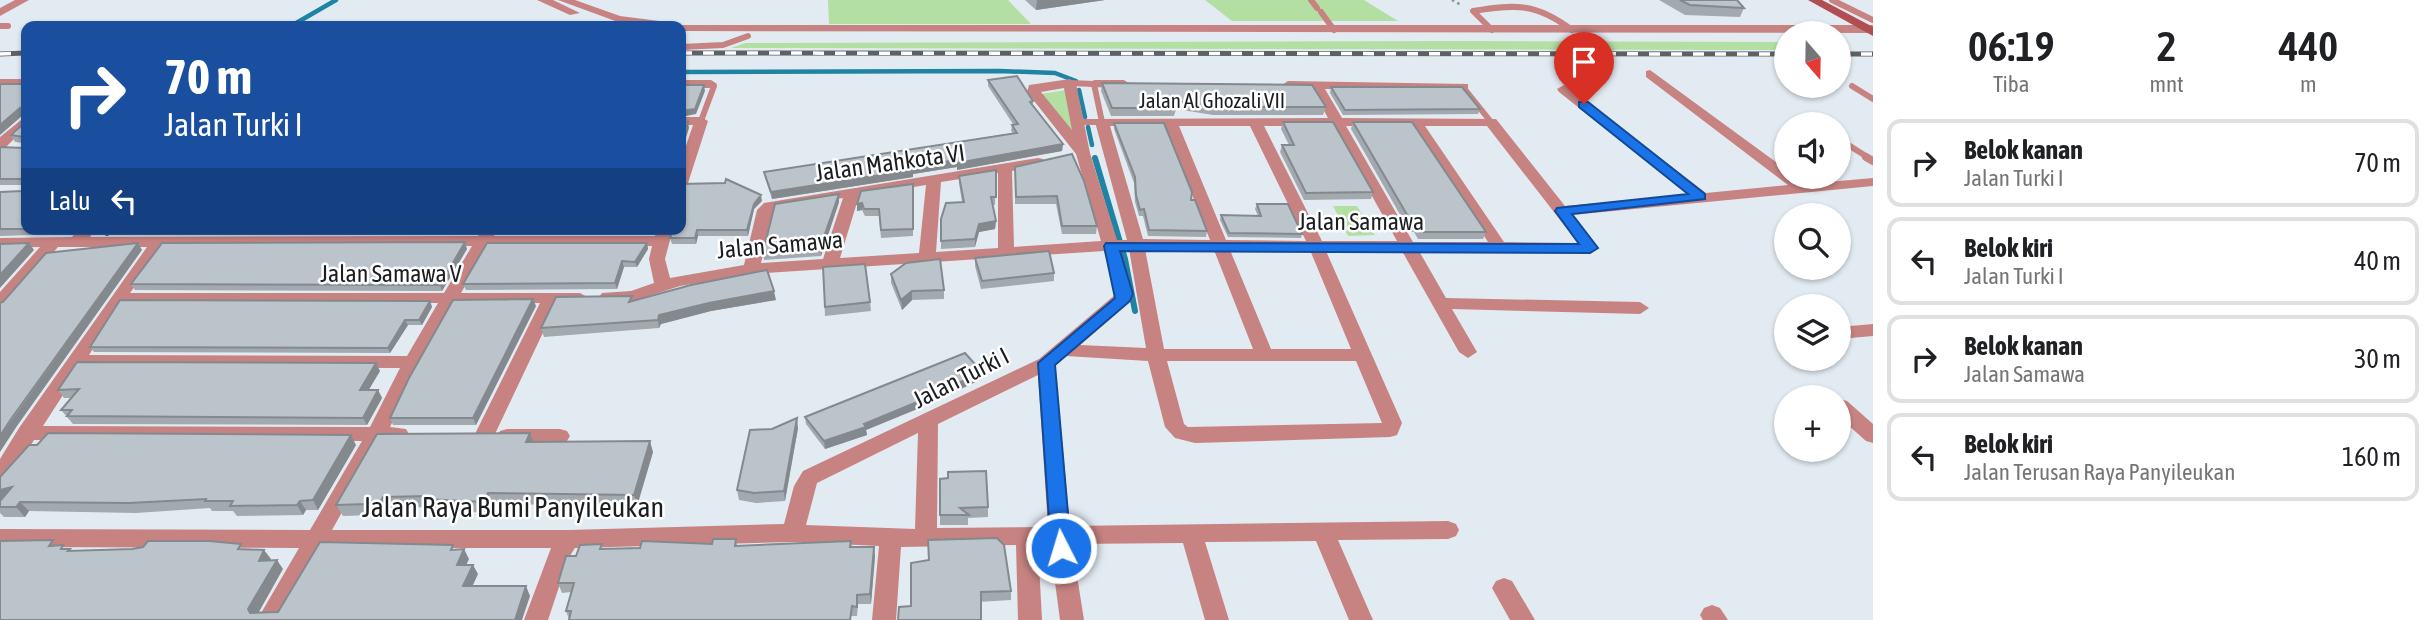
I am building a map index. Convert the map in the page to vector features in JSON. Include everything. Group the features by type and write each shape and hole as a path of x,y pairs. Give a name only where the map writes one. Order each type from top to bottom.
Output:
{"main road":[{"path":"1814,0 1872,30"}],"street":[{"path":"0,13 23,0"},
{"path":"543,0 606,21"},
{"path":"564,0 618,19 632,21"},
{"path":"686,27 996,33 1774,38"},
{"path":"686,33 748,36 1334,30 1872,30"},
{"path":"1852,35 1872,30"},
{"path":"1650,74 1774,168"},
{"path":"0,83 21,83"},
{"path":"1070,156 1085,83"},
{"path":"686,84 711,84"},
{"path":"1123,245 1034,92 1039,86 1136,84"},
{"path":"1274,85 1463,87"},
{"path":"1316,85 1468,352"},
{"path":"1564,89 1700,197"},
{"path":"686,121 701,121 686,168"},
{"path":"1102,122 1123,245 1175,427 1182,433 1195,436 1390,430 1392,423 1317,246 1255,122"},
{"name":"Jalan Al Ghozali VII","path":"1102,122 1491,122"},
{"path":"1170,122 1264,354"},
{"path":"1415,122 1500,248"},
{"path":"1491,122 1562,211 1802,189"},
{"path":"4,147 21,126"},
{"name":"Jalan Mahkota VI","path":"751,269 765,210 769,205 1004,169 1070,156"},
{"path":"1004,169 1006,251"},
{"path":"927,258 934,180"},
{"path":"1851,184 1873,182"},
{"path":"830,264 853,191"},
{"name":"Jalan Samawa","path":"663,285 751,269 1123,245 1590,248 1562,211"},
{"path":"0,243 53,243 83,235 118,243 216,238 302,243 395,235 530,235"},
{"path":"118,243 129,235"},
{"path":"302,243 308,235"},
{"path":"663,235 657,259 663,285"},
{"path":"269,620 376,434 412,362 486,236"},
{"path":"1,300 53,243"},
{"path":"0,476 74,361 158,243"},
{"name":"Jalan Turki I","path":"793,533 804,486 810,477 1046,363 1122,301 1125,294 1123,245"},
{"name":"Jalan Samawa V","path":"117,298 551,299 633,296 663,285"},
{"path":"491,436 551,299"},
{"path":"1440,303 1640,308"},
{"path":"1851,332 1873,330"},
{"path":"1064,349 1156,355 1363,355"},
{"path":"74,361 412,362"},
{"path":"1046,363 1060,536 1072,620"},
{"path":"1851,416 1873,436"},
{"path":"926,537 928,422"},
{"path":"26,433 416,435"},
{"path":"457,435 560,436"},
{"name":"Jalan Raya Bumi Panyileukan","path":"0,538 569,539 793,533 891,538 1448,530"},
{"path":"1323,532 1361,620"},
{"path":"1192,535 1217,620"},
{"path":"1027,536 1030,620"},
{"path":"884,620 891,538"},
{"path":"536,620 559,554 569,539"},
{"path":"1504,588 1523,620"}],"lane":[{"path":"1311,0 1334,30"},
{"path":"1832,0 1872,30"},
{"path":"1492,30 1473,11 1532,1 1554,12 1572,30"},
{"path":"0,26 8,26"},
{"path":"686,47 723,45 748,36"},
{"path":"1079,122 1102,122 1085,83"},
{"path":"701,121 714,86 711,84"},
{"path":"1852,86 1873,99"},
{"path":"1463,87 1491,122"},
{"path":"1851,147 1873,160"}],"green space":[{"path":"828,0 1008,0 1031,24 829,24"},
{"path":"1205,0 1364,0 1398,21 1232,21"},
{"path":"1774,42 1774,50 731,48 745,43"},
{"path":"1072,89 1079,140 1041,94"},
{"path":"1333,206 1357,206 1375,235 1348,236"}],"building":[{"path":"1680,0 1737,0 1744,8 1690,5"},
{"path":"1017,76 1033,101 1030,102 1063,144 771,192 764,172 1017,133 1012,125 1018,124 988,80"},
{"path":"1102,83 1312,85 1326,107 1215,107 1175,101 1176,108 1112,108"},
{"path":"0,84 21,84 21,108 0,125"},
{"path":"686,85 704,85 695,109 686,110"},
{"path":"1331,87 1462,87 1480,109 1345,110"},
{"path":"1283,122 1333,122 1373,192 1306,193 1282,145 1294,145"},
{"path":"1353,122 1412,122 1486,232 1421,232 1417,225 1413,225"},
{"path":"1114,123 1164,123 1192,192 1191,200 1195,200 1207,231 1149,230 1144,209 1140,210 1136,195 1135,177"},
{"path":"21,126 21,137 11,135"},
{"path":"0,147 21,148 21,179 0,179"},
{"path":"1072,154 1084,181 1097,226 1062,226 1057,196 1016,197 1015,167"},
{"path":"996,170 996,197 991,197 996,221 979,224 975,239 941,241 941,219 946,203 964,202 959,176"},
{"path":"726,179 761,195 754,204 747,230 697,230 695,238 670,238 671,235 686,235 686,184 725,183"},
{"path":"913,184 913,229 881,230 879,209 864,209 862,203 857,204 861,191"},
{"path":"21,191 21,229 0,229 0,192"},
{"path":"839,194 820,248 763,252 775,204"},
{"path":"1257,204 1288,204 1302,234 1229,233 1221,215 1261,216"},
{"path":"465,242 440,285 131,284 162,243"},
{"path":"29,243 0,275 0,244"},
{"path":"138,243 0,436 0,303 46,253"},
{"path":"487,243 647,243 635,262 622,261 615,283 463,284"},
{"path":"1049,251 1054,273 982,281 975,258"},
{"path":"940,259 944,290 912,291 901,300 891,274 906,263"},
{"path":"865,264 870,302 825,307 823,267"},
{"path":"767,270 774,291 659,315 658,320 541,328 556,297 632,296 629,302 691,285"},
{"path":"533,299 473,418 390,418 453,300"},
{"path":"120,300 430,301 419,320 405,320 388,348 90,347"},
{"path":"965,353 982,372 864,424 866,427 824,441 805,417"},
{"path":"77,362 376,363 360,390 378,390 363,418 67,416 72,410 61,410 79,389 58,390"},
{"path":"797,418 784,491 754,493 737,490 750,430 772,429"},
{"path":"48,433 351,435 313,500 300,501 297,505 230,506 233,501 205,501 206,499 129,503 20,502 16,507 0,507 0,501 12,487 0,490 0,477 29,445 37,445"},
{"path":"530,433 526,442 650,441 634,495 488,493 485,502 426,499 427,496 383,497 381,501 369,501 367,504 336,505 377,434"},
{"path":"986,471 988,507 960,508 969,515 940,515 940,479 948,478 948,472"},
{"path":"997,538 1004,545 1011,591 981,592 981,620 898,620 899,607 911,606 911,563 929,560 928,540"},
{"path":"713,539 736,539 735,546 851,541 850,547 874,547 870,594 857,595 857,607 852,606 850,620 569,620 571,611 566,611 574,583 558,583 566,556 576,556 580,545 602,544 600,549 640,548 642,541 712,544"},
{"path":"53,540 49,546 63,545 61,549 70,549 68,551 132,549 143,547 148,541 209,541 241,544 238,549 264,550 259,561 277,560 248,609 250,613 278,612 320,542 453,545 451,550 464,549 457,565 473,565 463,586 526,586 515,620 0,620 0,541"}],"waterway":[{"path":"300,21 336,0"},
{"path":"686,72 1000,71 1055,73 1076,81"},
{"path":"1079,90 1085,117"},
{"path":"1088,127 1092,145"},
{"path":"1095,158 1125,259 1135,311"}],"railway":[{"path":"0,54 21,53"},
{"path":"686,53 1774,54"},
{"path":"1852,54 1873,54"}],"route":[{"path":"1061,548 1046,363 1122,301 1125,294 1111,246 1136,244 1590,248 1562,211 1700,197 1584,104"}]}
